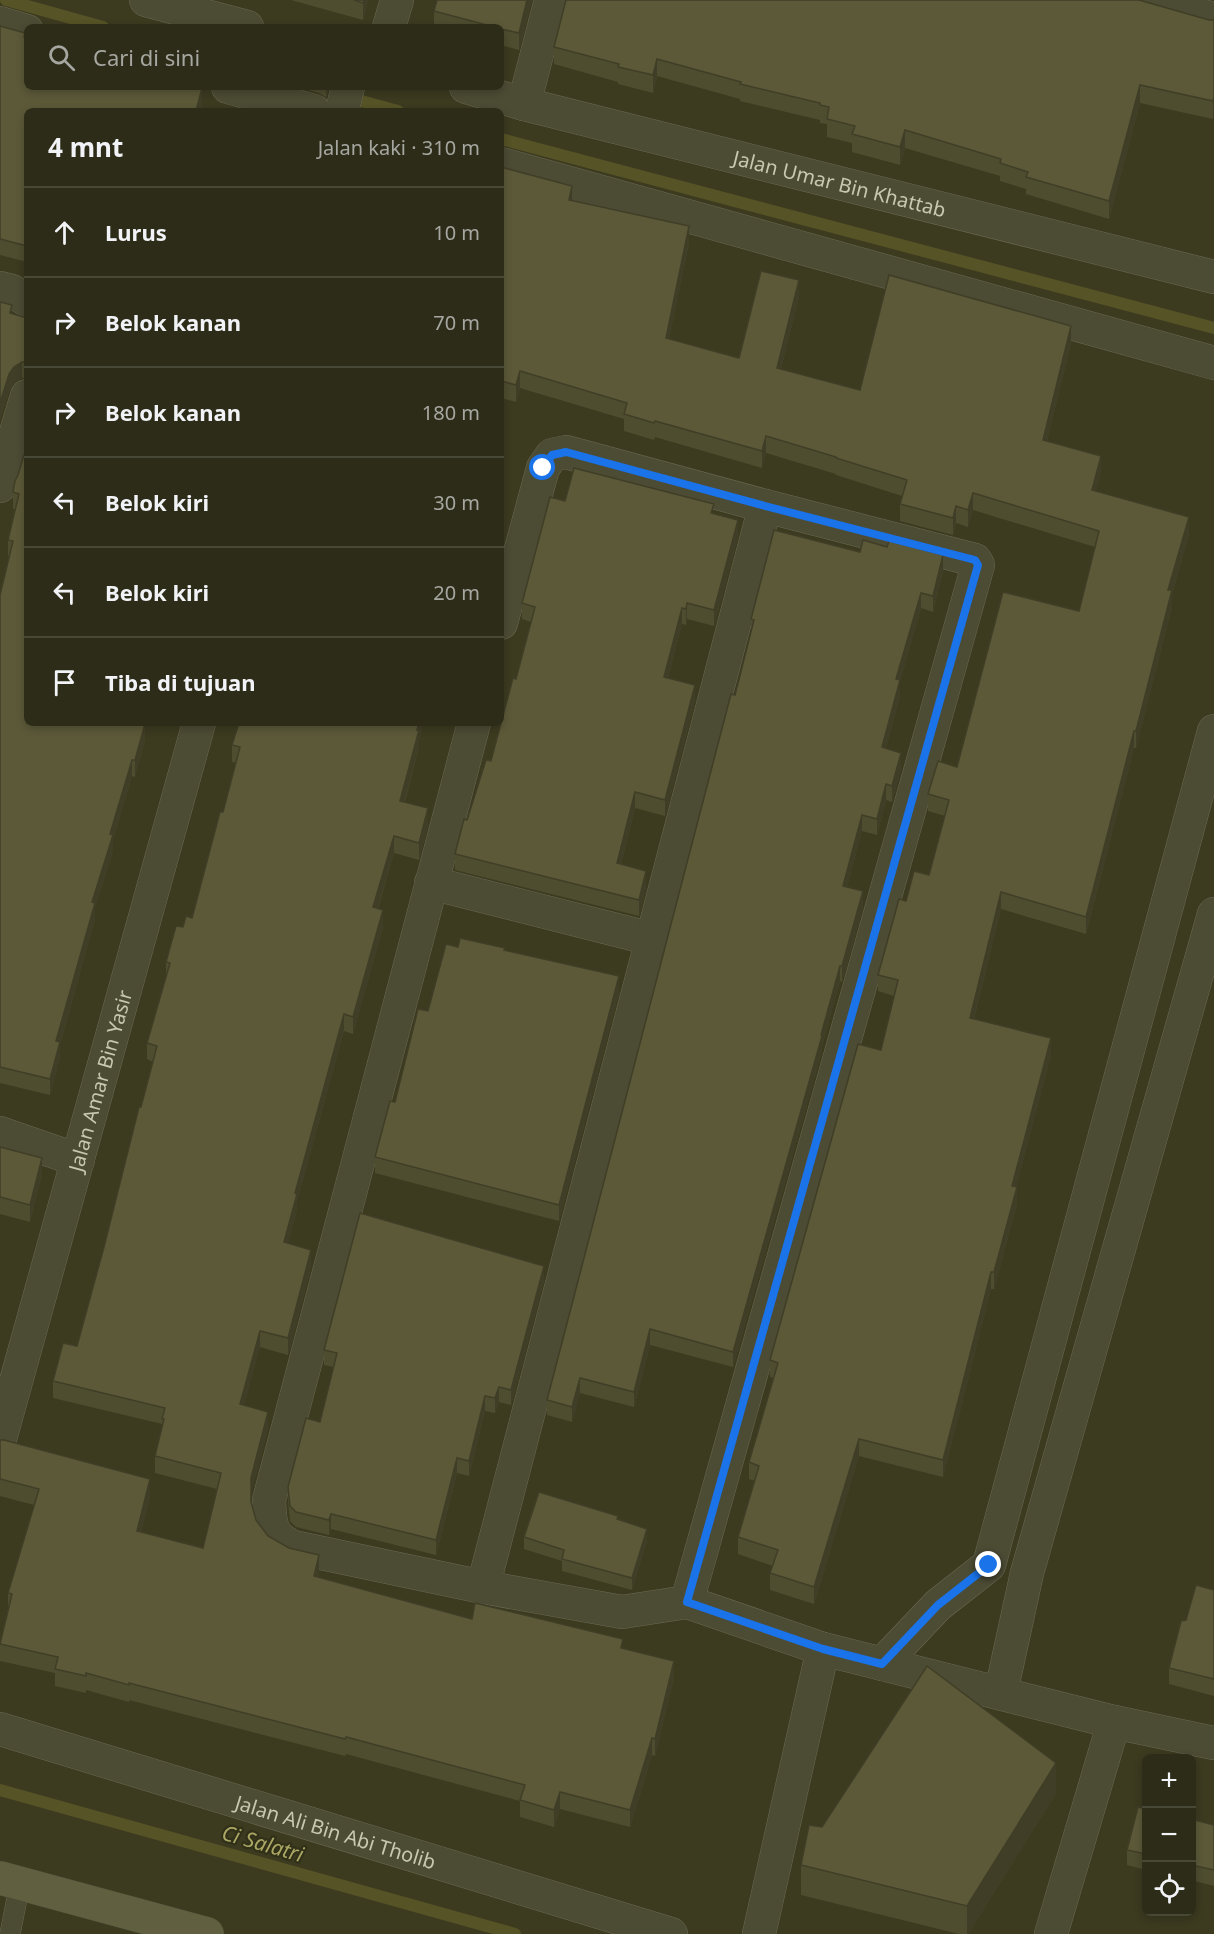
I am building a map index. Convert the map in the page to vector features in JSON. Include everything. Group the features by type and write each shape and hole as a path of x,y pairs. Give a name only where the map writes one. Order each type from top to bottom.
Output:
{"street":[{"path":"146,0 236,24"},
{"path":"390,24 397,0"},
{"path":"524,104 551,0"},
{"path":"1144,0 1214,20"},
{"path":"0,23 24,30"},
{"path":"239,90 303,108"},
{"path":"343,108 347,90"},
{"name":"Jalan Umar Bin Khattab","path":"475,90 1214,277"},
{"path":"504,165 1214,363"},
{"path":"0,288 12,291 24,298"},
{"path":"0,486 24,406"},
{"path":"504,612 543,468 552,455 566,452 975,560 978,565 687,1602"},
{"path":"483,1587 765,506"},
{"name":"Jalan Amar Bin Yasir","path":"2,1419 78,1160 198,726"},
{"path":"473,726 268,1500 274,1533 293,1548 483,1587 622,1612 687,1602 823,1649 1114,1722 1214,1743"},
{"path":"882,1664 938,1605 989,1565 1214,731"},
{"path":"431,883 652,939"},
{"path":"1001,1692 1027,1574 1214,914"},
{"path":"0,1132 78,1160"},
{"path":"989,1565 1027,1574"},
{"path":"759,1934 823,1649"},
{"path":"1051,1934 1114,1722"},
{"name":"Jalan Ali Bin Abi Tholib","path":"0,1729 671,1934"},
{"path":"10,1881 207,1934"}],"lane":[{"path":"10,1881 10,1934"}],"building":[{"path":"437,0 527,0 519,33 504,30 504,24 483,24 434,11"},
{"path":"566,0 1139,0 1214,20 1214,97 1213,101 1140,85 1109,201 1026,177 1028,172 1000,163 1001,159 905,130 900,147 852,134 855,126 827,119 829,107 820,105 820,103 740,84 741,82 657,59 653,75 618,67 619,64 554,47"},
{"path":"0,26 24,33 24,90 201,90 197,108 24,108 24,245 0,239"},
{"path":"504,168 572,186 569,200 689,226 666,338 739,358 761,271 799,280 777,368 860,390 889,275 1071,326 1043,440 1101,456 1092,490 1189,517 1168,590 1172,590 1086,917 1001,892 970,1018 1051,1038 1012,1186 1017,1187 994,1272 991,1272 943,1460 859,1439 814,1587 770,1573 778,1550 738,1537 759,1466 749,1462 778,1363 770,1360 858,1044 881,1050 898,980 878,975 899,899 906,901 914,871 929,875 949,800 928,794 938,761 957,767 1003,592 1079,611 1099,531 973,493 968,510 956,506 953,518 900,504 907,480 836,457 766,436 762,451 655,421 654,423 624,414 627,403 520,371 516,385 504,382"},
{"path":"0,302 12,305 10,313 24,317 24,362 14,367 9,374 0,403"},
{"path":"24,455 24,726 144,726 110,834 113,835 92,902 95,903 56,1041 60,1042 50,1079 0,1067 0,595 13,541 8,540 19,494 13,492"},
{"path":"574,468 714,504 711,513 738,520 714,610 687,603 686,609 682,608 664,677 695,685 665,800 635,792 617,863 646,871 639,900 455,854 464,819 467,820 486,760 491,761 500,726 504,726 504,712 513,678 516,679 535,607 522,603 550,497 565,501"},
{"path":"774,530 860,552 863,540 887,547 889,541 943,555 933,596 921,593 896,679 900,680 882,747 901,753 892,786 886,784 877,819 862,815 843,886 863,891 733,1352 650,1329 634,1392 580,1378 572,1407 547,1400 731,694 735,695 754,620 751,619"},
{"path":"238,726 418,726 400,801 428,808 419,843 394,836 373,907 383,910 353,1017 344,1014 295,1193 297,1194 284,1242 311,1250 288,1338 260,1331 240,1404 268,1412 251,1478 251,1502 256,1520 268,1536 289,1548 319,1555 314,1576 472,1619 475,1603 623,1639 621,1648 674,1661 655,1739 652,1738 630,1810 560,1792 554,1810 520,1800 525,1785 346,1737 345,1739 129,1683 129,1685 86,1673 86,1676 55,1669 58,1657 0,1644 12,1594 8,1593 39,1489 0,1479 0,1440 150,1479 137,1531 203,1548 221,1473 155,1456 165,1408 53,1381 63,1343 77,1346 157,1046 147,1043 170,963 166,962 176,926 183,927 186,916 192,918 240,747 232,745"},
{"path":"460,938 619,976 559,1205 375,1157 390,1101 395,1102 418,1009 428,1011 446,944 458,947"},
{"path":"0,1147 42,1158 30,1205 0,1197"},
{"path":"360,1213 544,1266 511,1390 499,1387 495,1398 485,1396 469,1461 457,1458 436,1540 331,1514 329,1520 296,1512 290,1506 288,1487 306,1418 320,1422 337,1353 324,1350"},
{"path":"539,1492 618,1516 617,1519 647,1529 632,1578 562,1559 564,1550 524,1537"},
{"path":"1196,1585 1214,1590 1214,1679 1169,1668 1181,1621 1186,1620"},
{"path":"927,1666 1056,1763 967,1906 801,1865 809,1825 822,1827"},
{"path":"1138,1807 1142,1808 1142,1853 1127,1850"},
{"path":"1196,1820 1214,1825 1214,1870 1196,1866"}],"waterway":[{"path":"6,0 92,24"},
{"path":"361,101 387,108"},
{"path":"504,140 1214,328"},
{"name":"Ci Salatri","path":"0,1790 515,1934"}],"route":[{"path":"543,468 552,455 566,452 975,560 978,565 687,1602 823,1649 882,1664 938,1605 989,1565"}]}
